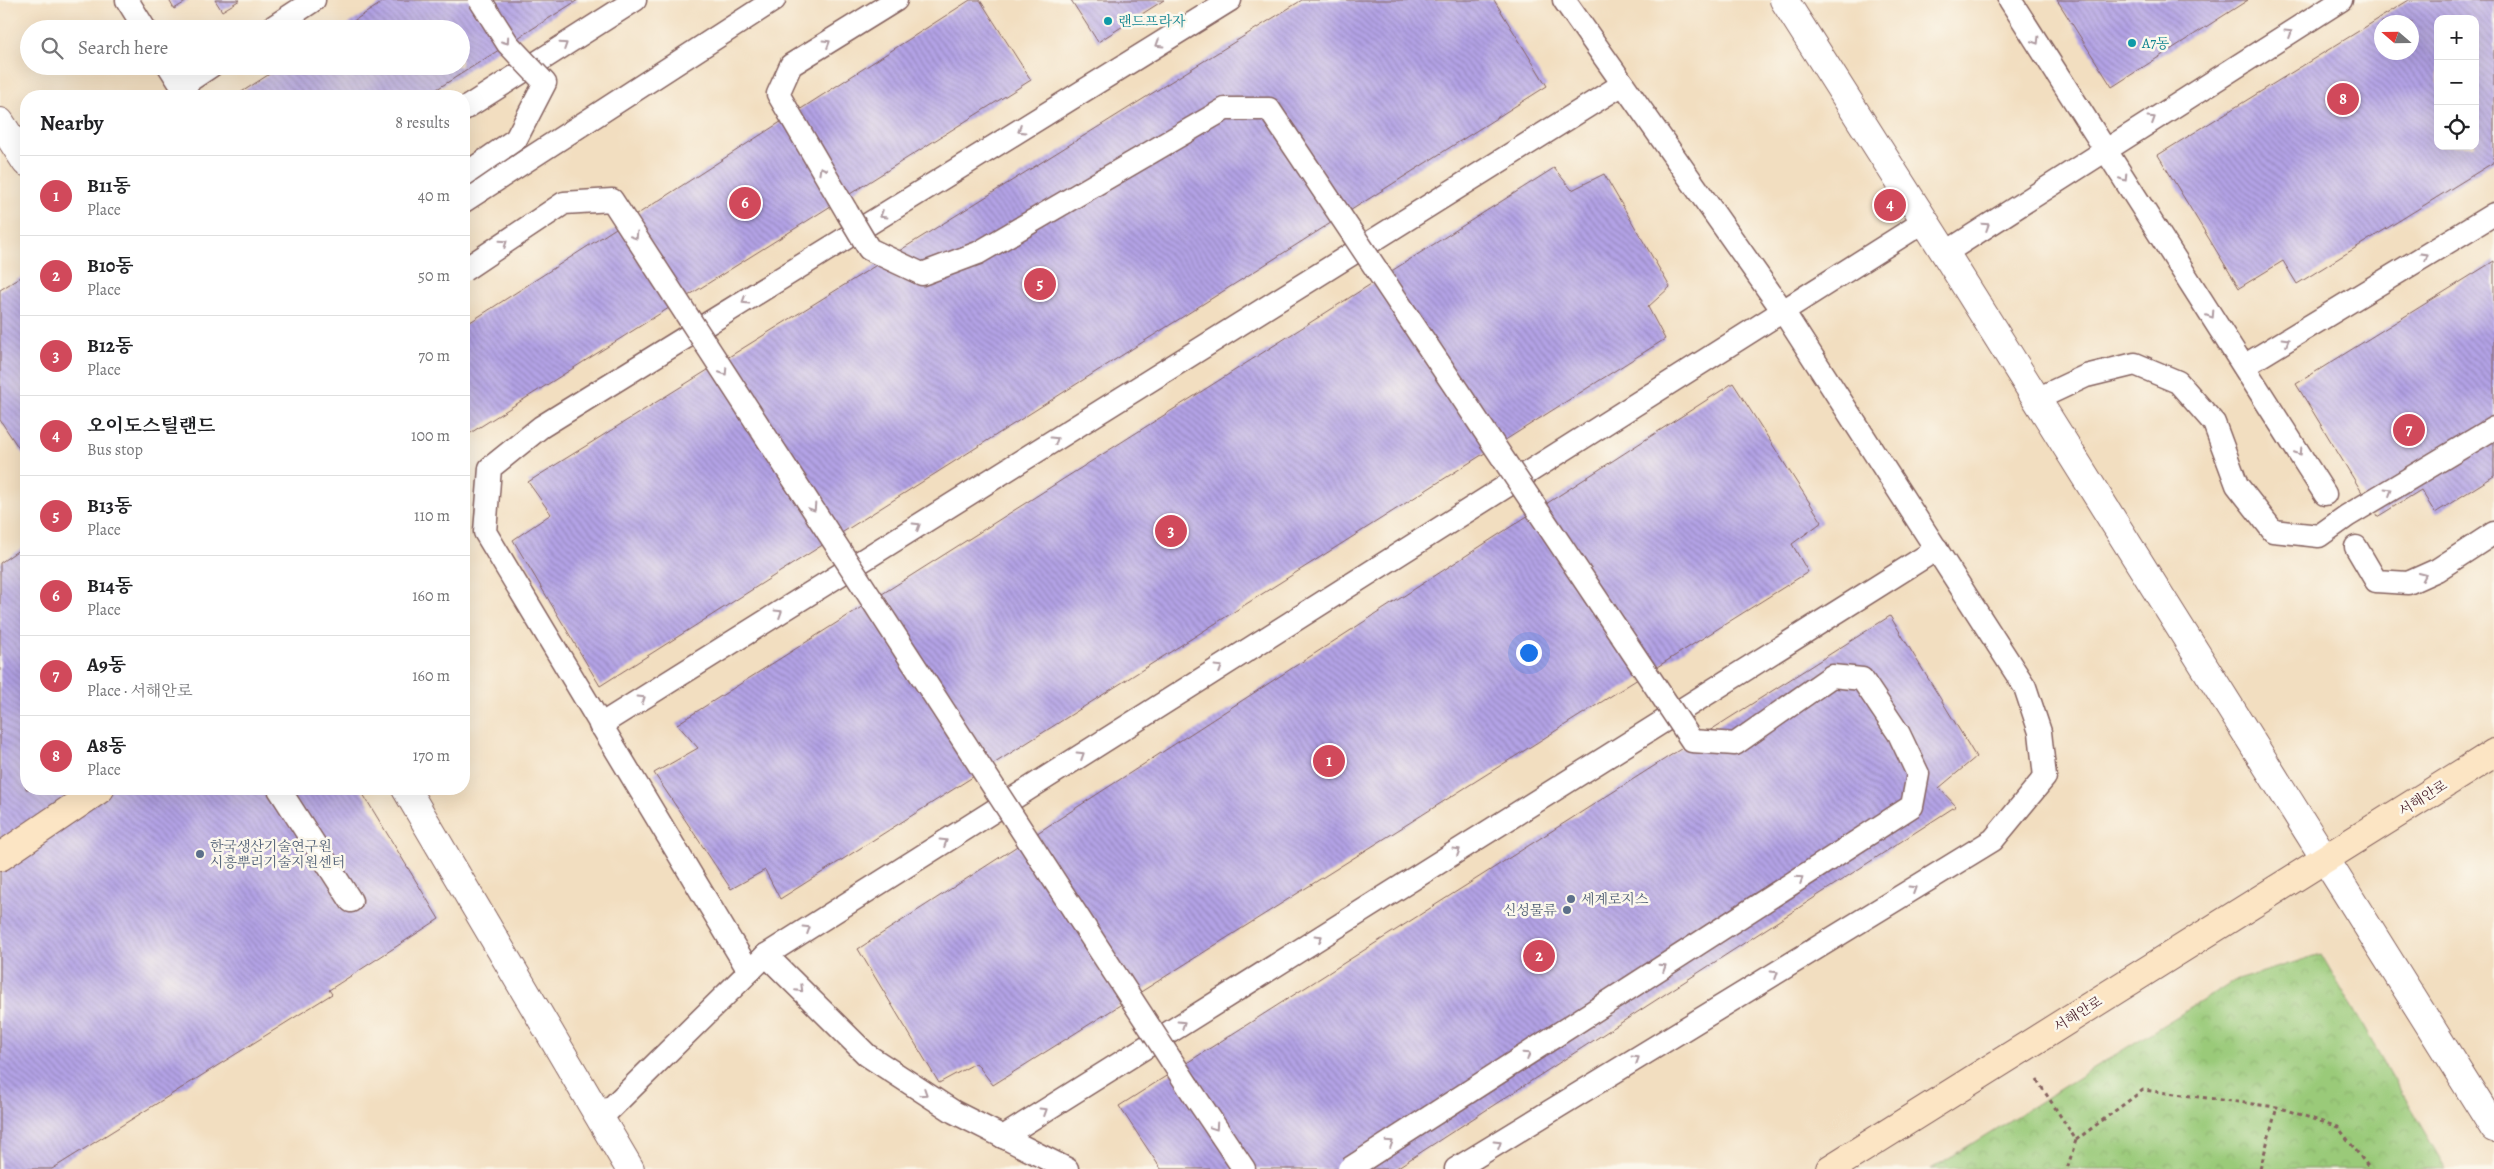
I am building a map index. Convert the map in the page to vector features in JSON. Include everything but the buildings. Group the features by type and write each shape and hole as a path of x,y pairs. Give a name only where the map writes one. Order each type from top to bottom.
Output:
{"main road":[{"name":"서해안로","path":"1830,1169 2494,753"},
{"path":"0,857 91,795"}],"street":[{"path":"1784,0 2327,859 2494,1128"},
{"path":"0,122 20,153"},
{"path":"410,795 630,1169"}],"lane":[{"path":"127,0 139,20"},
{"path":"284,20 314,0"},
{"path":"470,171 516,139 545,84 508,44 480,0"},
{"path":"470,105 635,0"},
{"path":"470,197 774,0"},
{"path":"896,0 791,65 778,94 869,249 922,274 978,253 1225,109 1269,109 1692,741 1735,744 1832,676 1862,678 1899,734 1918,774 1912,806 1349,1169"},
{"path":"749,971 485,532 490,468 541,427 1230,0"},
{"path":"1456,1169 1993,840 2045,778 2040,732 2025,687 1783,311 1564,0"},
{"path":"2010,0 2320,486"},
{"path":"1945,253 2341,0"},
{"path":"174,75 183,90"},
{"path":"185,90 201,75"},
{"path":"600,725 1623,84"},
{"path":"470,266 564,204 612,200 1244,1169"},
{"path":"2244,366 2494,214"},
{"path":"601,1118 766,955 1925,221"},
{"path":"2037,399 2086,376 2135,364 2178,382 2214,423 2237,485 2273,531 2319,536 2347,516 2494,428"},
{"path":"2356,547 2376,581 2408,583 2437,570 2494,533"},
{"path":"1003,1137 1937,549"},
{"path":"283,795 351,901"},
{"path":"766,955 867,1055 954,1112 1067,1169"}],"path":[{"path":"2019,1051 2076,1140"},
{"path":"2066,1169 2076,1140 2143,1090 2277,1107 2338,1127 2370,1169"},
{"path":"2260,1169 2277,1107"}],"green space":[{"path":"2321,954 2446,1169 1931,1169 2234,981"}],"place":[{"name":"랜드프라자","path":"1108,21"},
{"name":"A7동","path":"2132,43"},
{"name":"A8동","path":"2343,99"},
{"name":"B14동","path":"745,203"},
{"name":"오이도스틸랜드","path":"1890,205"},
{"name":"B13동","path":"1040,284"},
{"name":"A9동","path":"2409,430"},
{"name":"B12동","path":"1171,531"},
{"name":"B11동","path":"1329,761"},
{"name":"한국생산기술연구원 시흥뿌리기술지원센터","path":"200,854"},
{"name":"세계로지스","path":"1571,899"},
{"name":"신성물류","path":"1567,910"},
{"name":"B10동","path":"1539,956"}]}
